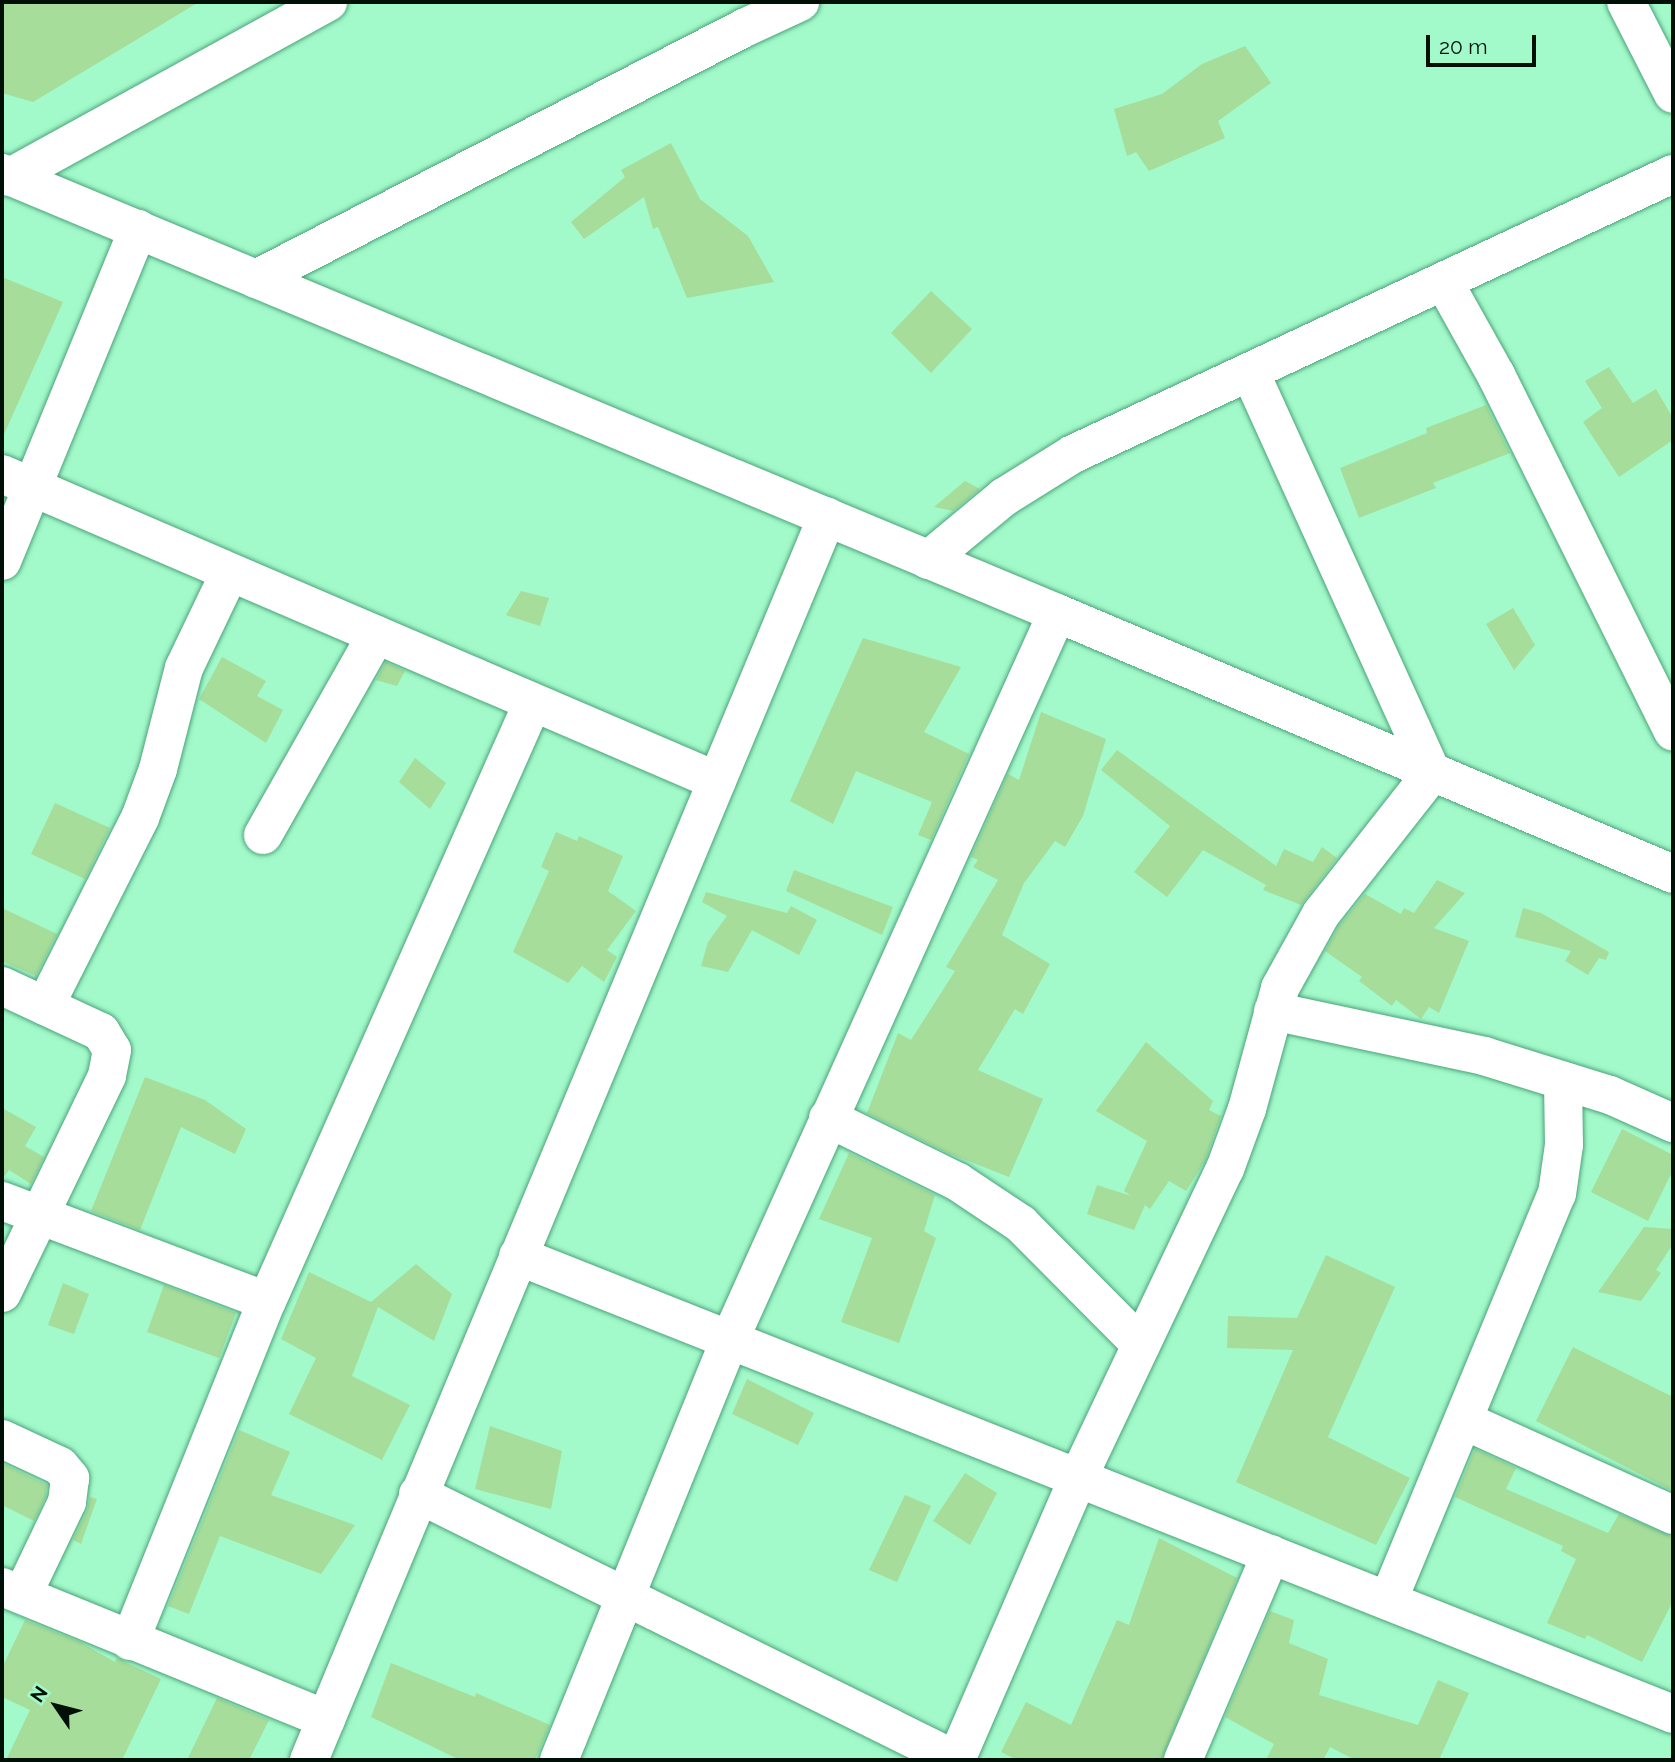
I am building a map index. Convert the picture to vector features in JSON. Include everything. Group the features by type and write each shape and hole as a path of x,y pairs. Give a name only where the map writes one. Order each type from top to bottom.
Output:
{"street":[{"path":"6,175 328,2"},
{"path":"256,279 737,15 800,2"},
{"path":"1626,2 1673,94"},
{"path":"928,560 1004,497 1073,454 1251,374 1673,174"},
{"path":"6,175 1057,613 1673,874"},
{"path":"2,561 17,481 138,229"},
{"path":"1444,282 1496,375 1672,726"},
{"path":"1251,374 1433,773"},
{"path":"17,481 717,780"},
{"path":"309,1760 827,517"},
{"path":"45,1006 140,818 159,769 184,668 230,572"},
{"path":"558,1760 730,1339 1057,613"},
{"path":"263,835 376,635"},
{"path":"130,1641 267,1301 533,702"},
{"path":"418,1494 956,1760 1078,1478 1225,1169 1248,1109 1273,1012 1295,956 1321,914 1433,773"},
{"path":"2,986 101,1032 112,1050 107,1076 2,1293"},
{"path":"1273,1012 1484,1056 1610,1095 1673,1124"},
{"path":"1388,1601 1557,1194 1564,1145 1563,1081"},
{"path":"828,1118 958,1182 1021,1224 1141,1345"},
{"path":"2,1201 267,1301"},
{"path":"518,1256 1673,1714"},
{"path":"1465,1421 1673,1515"},
{"path":"2,1439 61,1466 70,1478 67,1502 12,1590 130,1641 326,1719"},
{"path":"1183,1760 1271,1554"}],"building":[{"path":"2,2 199,2 33,102 2,93"},
{"path":"1245,46 1271,83 1218,121 1225,138 1149,171 1136,152 1127,156 1114,109 1162,94 1202,64"},
{"path":"671,143 700,199 748,236 774,282 687,298 658,227 653,229 644,197 584,239 571,222 625,177 621,170"},
{"path":"2,277 63,302 2,439"},
{"path":"931,291 972,329 931,373 891,333"},
{"path":"1609,367 1633,403 1656,389 1673,418 1673,440 1619,477 1583,422 1602,408 1585,381"},
{"path":"1486,405 1510,453 1433,483 1436,488 1359,518 1340,468 1427,433 1426,428"},
{"path":"965,481 980,489 953,511 934,507"},
{"path":"521,591 549,598 540,626 506,615"},
{"path":"1513,608 1535,645 1514,670 1486,624"},
{"path":"863,638 961,667 924,732 969,754 931,840 918,835 932,802 856,771 833,824 790,801"},
{"path":"222,657 266,681 257,696 283,710 266,743 199,699"},
{"path":"386,662 405,671 397,686 376,680"},
{"path":"1041,712 1106,739 1083,816 1065,847 1055,841 1024,883 1002,935 1050,964 1023,1014 1015,1009 978,1070 1043,1099 1009,1177 948,1153 867,1113 898,1033 911,1040 955,971 946,967 998,880 973,867 978,860 971,857 1008,774 1019,780"},
{"path":"1117,750 1276,866 1284,849 1313,862 1322,847 1337,858 1301,905 1263,890 1266,885 1203,850 1167,897 1134,872 1170,826 1101,770"},
{"path":"415,758 446,783 430,809 399,782"},
{"path":"55,803 110,828 85,879 31,854"},
{"path":"556,832 577,841 579,836 623,856 608,891 636,911 607,950 617,957 604,982 582,966 568,983 513,952 549,871 541,867"},
{"path":"794,870 893,907 882,935 786,891"},
{"path":"1437,880 1465,893 1434,928 1469,941 1439,1013 1429,1007 1421,1019 1396,1000 1392,1006 1359,981 1362,977 1325,951 1339,926 1365,894 1401,914 1404,908 1414,913"},
{"path":"706,892 787,913 791,906 817,920 799,955 752,930 728,972 701,966 708,942 727,916 702,902"},
{"path":"2,908 57,934 36,976 2,961"},
{"path":"1523,908 1541,913 1609,952 1606,960 1599,958 1588,975 1565,961 1571,951 1515,937"},
{"path":"1146,1042 1213,1101 1209,1110 1221,1116 1205,1161 1186,1191 1169,1181 1150,1209 1145,1205 1134,1230 1087,1214 1097,1185 1131,1196 1124,1191 1147,1141 1096,1111"},
{"path":"145,1077 205,1100 246,1129 235,1154 181,1127 140,1230 91,1211"},
{"path":"2,1108 36,1127 25,1146 44,1157 31,1184 9,1170 2,1180"},
{"path":"1622,1129 1673,1155 1673,1170 1648,1221 1591,1192"},
{"path":"849,1153 935,1195 924,1231 936,1238 899,1343 841,1322 872,1238 819,1219"},
{"path":"1644,1227 1673,1229 1673,1244 1656,1270 1661,1273 1641,1301 1598,1292"},
{"path":"1326,1255 1395,1287 1328,1437 1410,1478 1376,1545 1236,1482 1293,1350 1227,1348 1228,1316 1297,1318"},
{"path":"416,1264 452,1294 434,1341 378,1307 352,1376 410,1405 382,1460 289,1414 316,1358 281,1339 309,1272 371,1302"},
{"path":"63,1283 89,1294 74,1334 48,1325"},
{"path":"164,1285 236,1313 219,1358 147,1332"},
{"path":"1573,1347 1673,1397 1673,1491 1536,1421"},
{"path":"747,1379 814,1413 798,1445 732,1414"},
{"path":"490,1426 562,1451 551,1509 475,1489"},
{"path":"239,1430 290,1452 271,1495 355,1525 321,1574 220,1536 189,1614 168,1606"},
{"path":"1475,1449 1516,1468 1506,1489 1608,1533 1619,1514 1673,1537 1673,1601 1642,1662 1587,1635 1585,1639 1547,1623 1576,1559 1561,1551 1563,1546 1455,1497"},
{"path":"2,1463 47,1485 46,1496 34,1521 2,1505"},
{"path":"965,1473 997,1493 970,1545 933,1521"},
{"path":"905,1495 931,1506 897,1582 869,1570"},
{"path":"90,1497 97,1499 81,1544 73,1540 87,1511"},
{"path":"1159,1538 1237,1578 1161,1760 1017,1760 1001,1752 1026,1702 1071,1725 1117,1620 1129,1625"},
{"path":"1270,1611 1294,1620 1289,1643 1328,1659 1319,1695 1418,1725 1438,1680 1469,1693 1439,1760 1355,1760 1330,1747 1323,1760 1266,1760 1274,1744 1225,1717"},
{"path":"25,1620 80,1642 115,1662 117,1658 161,1679 122,1760 6,1760 30,1710 2,1697 2,1668"},
{"path":"391,1663 475,1697 476,1693 550,1725 535,1760 460,1760 371,1717"},
{"path":"217,1698 269,1720 249,1760 187,1760"}]}
